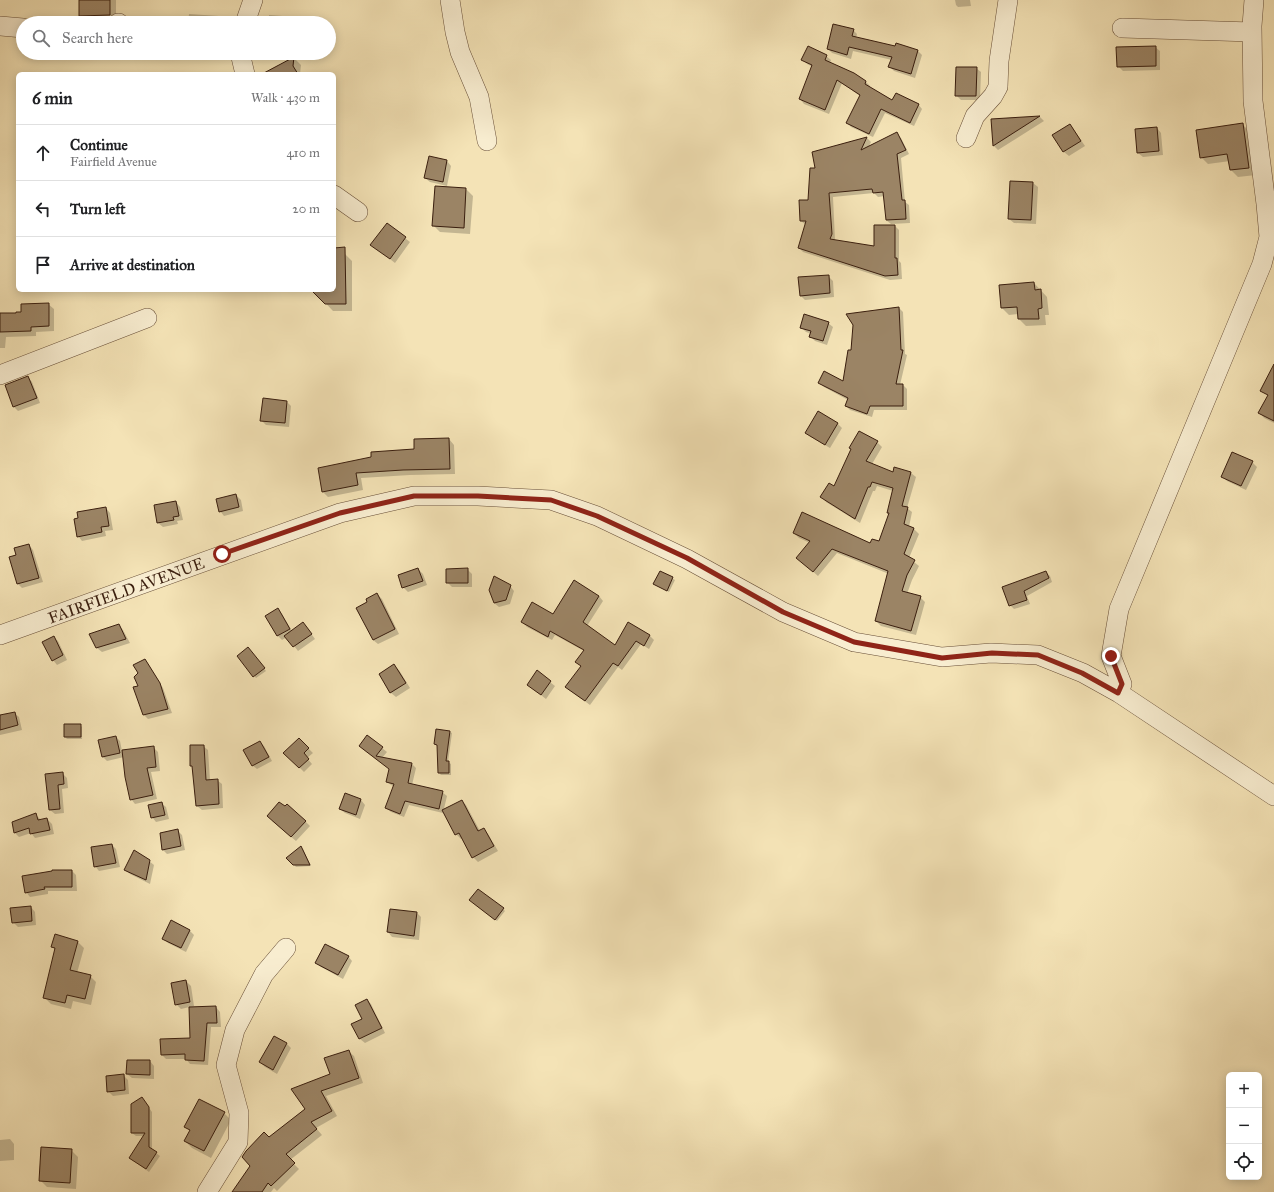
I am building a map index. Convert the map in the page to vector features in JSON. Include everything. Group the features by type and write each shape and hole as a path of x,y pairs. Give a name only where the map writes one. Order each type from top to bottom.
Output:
{"street":[{"path":"247,16 253,0"},
{"path":"450,0 454,32 460,52 479,97 487,141"},
{"path":"966,138 975,116 993,96 998,87 999,61 1008,0"},
{"path":"1118,693 1122,684 1111,656 1119,609 1262,264 1269,237 1253,101 1252,32 1254,0"},
{"path":"0,26 16,27"},
{"path":"1122,28 1252,32"},
{"path":"242,60 245,72"},
{"path":"336,196 358,212"},
{"path":"0,375 147,318"},
{"name":"FAIRFIELD AVENUE","path":"0,635 340,513 414,496 478,496 551,500 604,519 687,558 783,612 854,642 942,658 992,653 1038,655 1082,673 1118,693 1274,796"},
{"path":"207,1192 238,1142 239,1113 226,1065 236,1030 264,974 286,948"}],"building":[{"path":"79,0 110,0 110,15 79,16"},
{"path":"833,24 854,29 852,36 895,46 896,43 918,50 911,74 888,67 892,57 849,47 847,55 827,49"},
{"path":"808,46 827,55 825,60 854,73 866,81 865,84 892,100 896,93 919,104 910,123 881,109 869,134 846,123 860,95 837,80 825,110 799,99 812,65 801,60"},
{"path":"1156,46 1156,66 1117,67 1116,47"},
{"path":"288,60 294,60 293,66 297,72 266,72"},
{"path":"956,67 977,67 976,96 955,96"},
{"path":"1040,116 993,146 991,119"},
{"path":"1243,123 1249,168 1230,170 1227,154 1200,158 1196,130"},
{"path":"1070,124 1081,141 1063,152 1052,135"},
{"path":"1157,127 1159,151 1137,153 1135,129"},
{"path":"897,132 906,150 897,154 902,200 905,200 906,219 886,220 883,192 873,193 872,189 829,193 832,234 830,239 874,246 874,225 895,225 895,258 897,258 898,275 885,276 798,248 806,221 800,221 799,200 808,200 810,168 815,168 812,152 867,137 861,150"},
{"path":"429,156 447,160 443,182 424,178"},
{"path":"1010,181 1033,182 1031,220 1008,219"},
{"path":"435,186 466,188 464,228 432,226"},
{"path":"387,223 406,237 390,259 370,245"},
{"path":"345,247 346,304 325,304 313,292 336,292 336,248"},
{"path":"829,275 830,293 800,296 798,277"},
{"path":"1034,282 1035,290 1041,289 1042,308 1038,309 1039,319 1018,319 1017,307 1001,308 999,285"},
{"path":"49,303 49,326 31,327 31,331 0,332 0,313 21,312 21,304"},
{"path":"899,307 901,350 903,350 896,384 903,384 903,406 870,406 867,414 845,406 848,398 818,383 824,371 843,381 848,350 851,350 853,325 846,314"},
{"path":"804,314 829,322 823,341 809,337 811,331 800,328"},
{"path":"1274,364 1274,421 1258,413 1268,395 1260,391"},
{"path":"28,376 37,398 13,407 5,385"},
{"path":"263,398 287,401 285,423 260,421"},
{"path":"818,411 838,423 825,445 805,433"},
{"path":"859,431 878,441 866,461 893,472 894,467 911,472 902,506 908,507 904,524 914,528 904,554 915,560 907,575 902,591 921,596 911,631 875,621 888,571 832,549 813,572 796,558 810,541 793,533 802,512 870,543 872,539 879,541 889,513 887,513 893,488 872,482 870,487 868,487 855,519 820,497 829,483 834,486 851,449 849,448"},
{"path":"449,438 450,469 356,473 358,485 322,492 318,468 371,457 371,452 414,449 414,439"},
{"path":"1232,452 1253,461 1241,486 1221,477"},
{"path":"236,494 239,507 219,512 216,499"},
{"path":"176,501 179,516 173,517 174,520 157,523 154,505"},
{"path":"106,507 109,526 101,527 102,532 77,537 74,519 78,518 77,512"},
{"path":"29,544 39,578 17,584 9,557 16,555 14,548"},
{"path":"418,568 423,581 402,588 398,575"},
{"path":"468,568 468,583 446,583 446,569"},
{"path":"660,571 673,577 667,591 653,584"},
{"path":"1046,571 1049,578 1024,591 1027,600 1009,606 1002,587"},
{"path":"494,576 511,585 506,600 494,603 489,590"},
{"path":"574,580 599,596 583,622 615,645 628,622 650,635 644,646 636,641 618,666 613,663 585,701 565,687 581,666 575,662 584,650 550,631 548,637 521,622 532,602 553,614"},
{"path":"377,593 395,629 373,640 356,608 367,602 366,599"},
{"path":"278,608 290,629 277,636 265,616"},
{"path":"303,622 312,634 293,647 284,636"},
{"path":"119,624 126,639 96,648 89,634"},
{"path":"54,636 63,655 52,661 42,642"},
{"path":"248,647 265,668 253,677 237,656"},
{"path":"145,659 160,683 168,709 143,715 133,687 138,686 134,677 138,673 133,665"},
{"path":"394,664 406,683 390,693 379,674"},
{"path":"537,670 551,681 541,695 527,685"},
{"path":"15,712 18,725 0,730 0,715"},
{"path":"64,724 81,724 81,737 64,737"},
{"path":"436,729 450,731 446,761 449,761 449,773 438,773 437,745 434,744"},
{"path":"367,735 383,747 376,756 412,763 408,783 443,791 439,809 405,801 400,814 385,808 394,784 386,782 389,769 359,746"},
{"path":"116,736 120,753 102,757 98,740"},
{"path":"299,738 309,748 304,753 309,759 299,768 283,753"},
{"path":"260,741 269,757 252,766 243,750"},
{"path":"190,745 204,745 206,780 218,779 219,804 196,806 192,766 190,766"},
{"path":"154,746 156,767 147,768 153,795 130,800 125,777 122,750"},
{"path":"63,772 64,784 58,785 60,809 49,810 45,774"},
{"path":"345,793 361,799 356,815 339,809"},
{"path":"462,800 478,831 484,828 494,846 472,858 459,833 455,835 442,810"},
{"path":"162,802 165,815 151,818 148,805"},
{"path":"279,802 285,806 287,804 306,821 291,837 267,816"},
{"path":"36,813 38,820 47,818 50,830 30,834 29,828 14,833 12,822"},
{"path":"178,829 181,846 162,850 160,833"},
{"path":"112,844 116,863 94,867 91,847"},
{"path":"301,846 310,865 293,865 286,858"},
{"path":"134,850 150,860 146,880 124,870"},
{"path":"52,870 72,870 72,887 44,887 45,889 25,893 22,876"},
{"path":"478,889 504,908 495,920 469,900"},
{"path":"31,906 32,921 12,923 10,908"},
{"path":"390,909 417,912 414,936 387,932"},
{"path":"171,920 190,930 181,948 162,939"},
{"path":"55,934 78,941 70,970 91,975 85,999 67,995 65,1003 43,998 55,948 51,947"},
{"path":"325,944 349,956 338,975 315,963"},
{"path":"186,980 190,1002 175,1005 171,983"},
{"path":"367,999 382,1028 359,1039 351,1024 362,1019 355,1005"},
{"path":"216,1006 217,1023 207,1023 204,1061 185,1060 185,1054 161,1055 160,1039 190,1038 189,1007"},
{"path":"274,1036 287,1043 273,1070 259,1062"},
{"path":"349,1050 359,1078 321,1091 332,1111 311,1122 317,1129 286,1154 295,1163 271,1186 268,1183 262,1192 232,1192 250,1166 242,1157 246,1151 264,1132 269,1137 305,1109 291,1089 330,1074 324,1058"},
{"path":"127,1060 150,1060 150,1075 126,1074"},
{"path":"124,1074 125,1090 107,1092 106,1076"},
{"path":"142,1097 149,1107 149,1147 157,1152 146,1169 129,1158 145,1133 131,1133 131,1104"},
{"path":"199,1099 225,1112 204,1151 184,1141 190,1130 184,1127"},
{"path":"41,1147 72,1149 70,1183 39,1181"}],"route":[{"path":"222,554 340,513 414,496 478,496 551,500 597,516 687,558 783,612 854,642 942,658 992,653 1038,655 1082,673 1118,693 1122,684 1111,656"}]}
